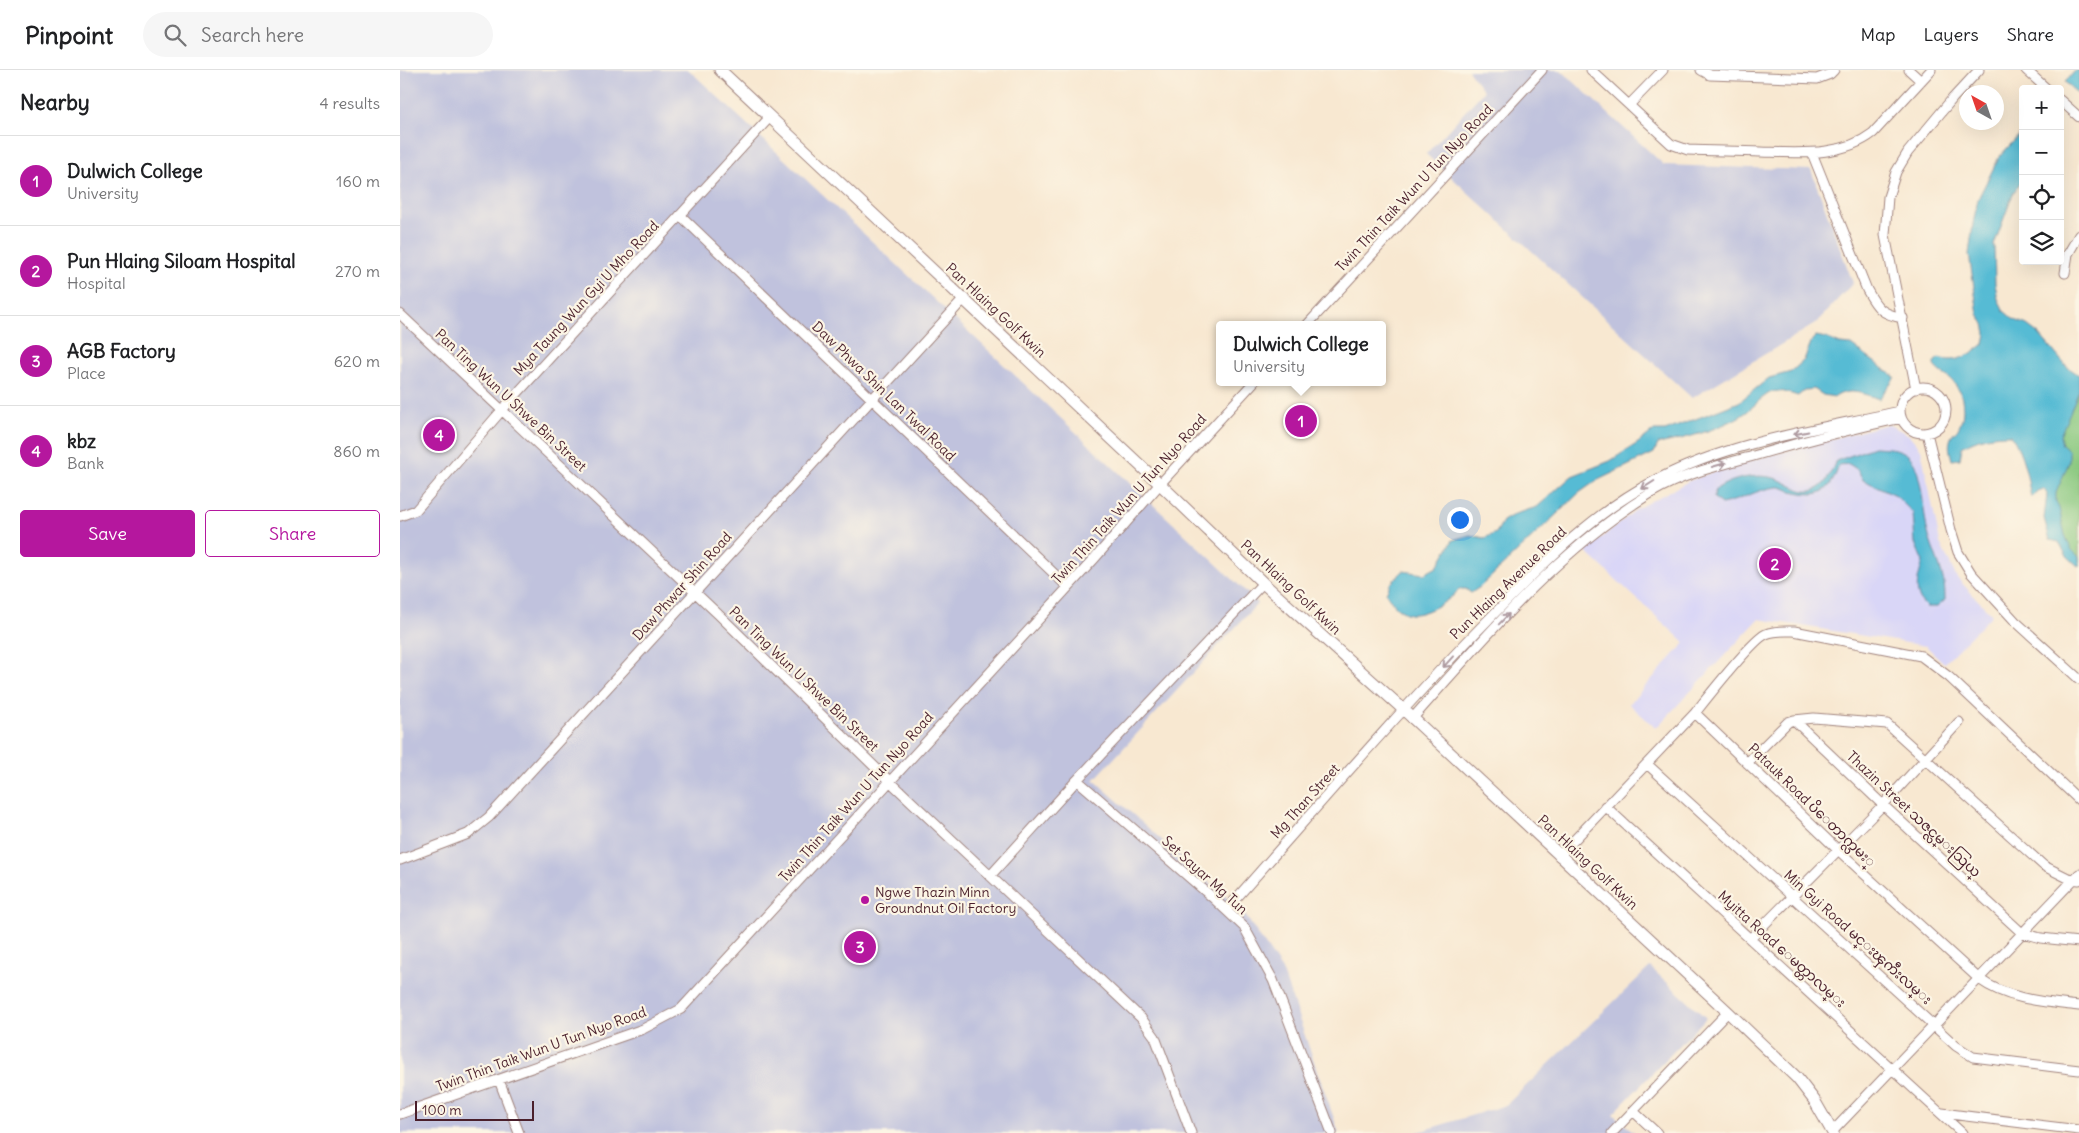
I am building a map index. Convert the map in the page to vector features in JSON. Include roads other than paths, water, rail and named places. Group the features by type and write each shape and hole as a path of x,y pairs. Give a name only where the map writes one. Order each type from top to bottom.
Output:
{"street":[{"name":"Pan Hlaing Golf Kwin","path":"720,70 1263,583 1408,714 1728,1012 1797,1078 1814,1100 1833,1132"},
{"name":"Twin Thin Taik Wun U Tun Nyo Road","path":"1311,321 1542,70"},
{"path":"1591,70 1671,144 1688,150 1812,153 1842,148 1862,141 1873,133 1931,70"},
{"path":"1629,105 1663,70"},
{"path":"1701,70 1710,75 1749,73 1816,79 1830,74 1834,70"},
{"path":"1909,70 1921,81"},
{"path":"1916,388 1885,235 1888,198 1896,172 1908,152 1979,70"},
{"path":"2026,70 2043,85"},
{"path":"2064,104 2079,117"},
{"name":"Mya Taung Wun Gyi U Mho Road","path":"400,516 416,510 502,410 770,117"},
{"path":"1812,153 1867,290 1876,306 1888,315 1903,318"},
{"name":"Daw Phwa Shin Lan Twal Road","path":"680,215 1068,587"},
{"path":"2065,273 2068,254 2079,235"},
{"name":"Daw Phwar Shin Road","path":"400,860 468,834 489,817 963,300"},
{"name":"Pan Ting Wun U Shwe Bin Street","path":"400,314 694,592 890,782 1141,1018 1155,1037 1191,1133"},
{"name":"Twin Thin Taik Wun U Tun Nyo Road","path":"400,1114 644,1029 680,1009 890,782 1250,386"},
{"path":"1916,388 1929,388 1938,392 1946,403 1946,415 1943,423 1936,430 1918,434 1910,430 1900,414 1904,397 1916,388"},
{"name":"Pun Hlaing Avenue Road","path":"1408,714 1582,541 1651,493 1700,471 1900,414"},
{"path":"1927,433 1950,530 1958,552 1971,573 2015,621 2079,679"},
{"path":"990,876 1077,780 1263,583"},
{"path":"1559,856 1695,713 1747,652 1765,634 1781,631 1794,631 1921,656 1949,677 2079,800"},
{"name":"Patauk Road ပိေတာက္လမး္","path":"1695,713 1838,850 1979,979 1991,988 2008,995 2079,1006"},
{"name":"Mg Than Street","path":"1226,910 1408,714"},
{"path":"1748,763 1788,722 1794,720 1814,718 1887,724 2044,866 2078,878 2022,933 1833,1132"},
{"name":"Thazin Street သဇင္လမ္းသြယ္","path":"1794,720 2022,933 2041,938 2079,942"},
{"path":"1750,939 1794,897 1883,805 1959,722"},
{"name":"Min Gyi Road မင္းၾကီးလမ္း","path":"1647,764 1956,1046 1973,1057 2079,1070"},
{"name":"Set Sayar Mg Tun","path":"1077,780 1226,910 1244,928 1273,980 1332,1133"},
{"name":"Myitta Road ေမတ္တာလမ္း","path":"1605,806 1962,1133"},
{"path":"1612,1133 1728,1012"},
{"path":"499,1080 520,1133"},
{"path":"1633,1111 1657,1133"},
{"path":"1941,1112 2079,1130"}],"water":[{"path":"2076,70 2079,70 2079,95 2065,82"},
{"path":"2019,135 2019,184 2013,194 1994,245 1995,284 1998,299 2004,311 2013,319 2027,325 2039,334 2066,366 2079,375 2079,391 2060,436 2062,445 2069,451 2069,462 2056,493 2056,502 2065,535 2071,549 2079,557 2079,567 2066,555 2059,542 2050,540 2044,518 2047,494 2044,489 2037,491 2031,498 2022,458 2011,435 1991,436 1974,441 1962,447 1960,459 1952,460 1950,451 1949,443 1951,437 1958,429 1961,421 1963,412 1962,399 1953,382 1937,369 1934,364 1939,358 1951,360 1963,357 1984,344 1986,333 1984,324 1978,314 1969,254 1978,199 1999,157"},
{"path":"1816,336 1840,344 1851,345 1895,377 1879,399 1851,392 1835,397 1823,395 1814,389 1805,390 1798,396 1783,392 1771,392 1745,414 1721,426 1701,433 1658,444 1654,453 1596,481 1579,493 1480,587 1471,593 1466,589 1459,589 1450,598 1430,610 1410,614 1396,606 1386,593 1390,584 1403,571 1424,574 1437,567 1453,540 1470,535 1484,538 1496,533 1503,521 1515,514 1537,507 1572,476 1610,461 1653,431 1665,431 1739,402 1769,378 1791,372 1804,360 1812,340"},
{"path":"1874,447 1892,448 1904,452 1913,461 1919,479 1927,529 1945,590 1945,600 1937,607 1926,607 1919,597 1917,586 1923,562 1915,543 1913,513 1894,494 1863,480 1858,470 1849,464 1839,465 1832,482 1823,491 1817,493 1802,493 1779,487 1762,490 1721,504 1714,498 1715,490 1721,486 1735,480 1759,476 1774,478 1803,490 1814,490 1825,482 1836,461"}],"place":[{"name":"Dulwich College","path":"1301,421"},
{"name":"kbz","path":"439,435"},
{"name":"Pun Hlaing Siloam Hospital","path":"1775,564"},
{"name":"Ngwe Thazin Minn Groundnut Oil Factory","path":"865,900"},
{"name":"AGB Factory","path":"860,947"}]}
